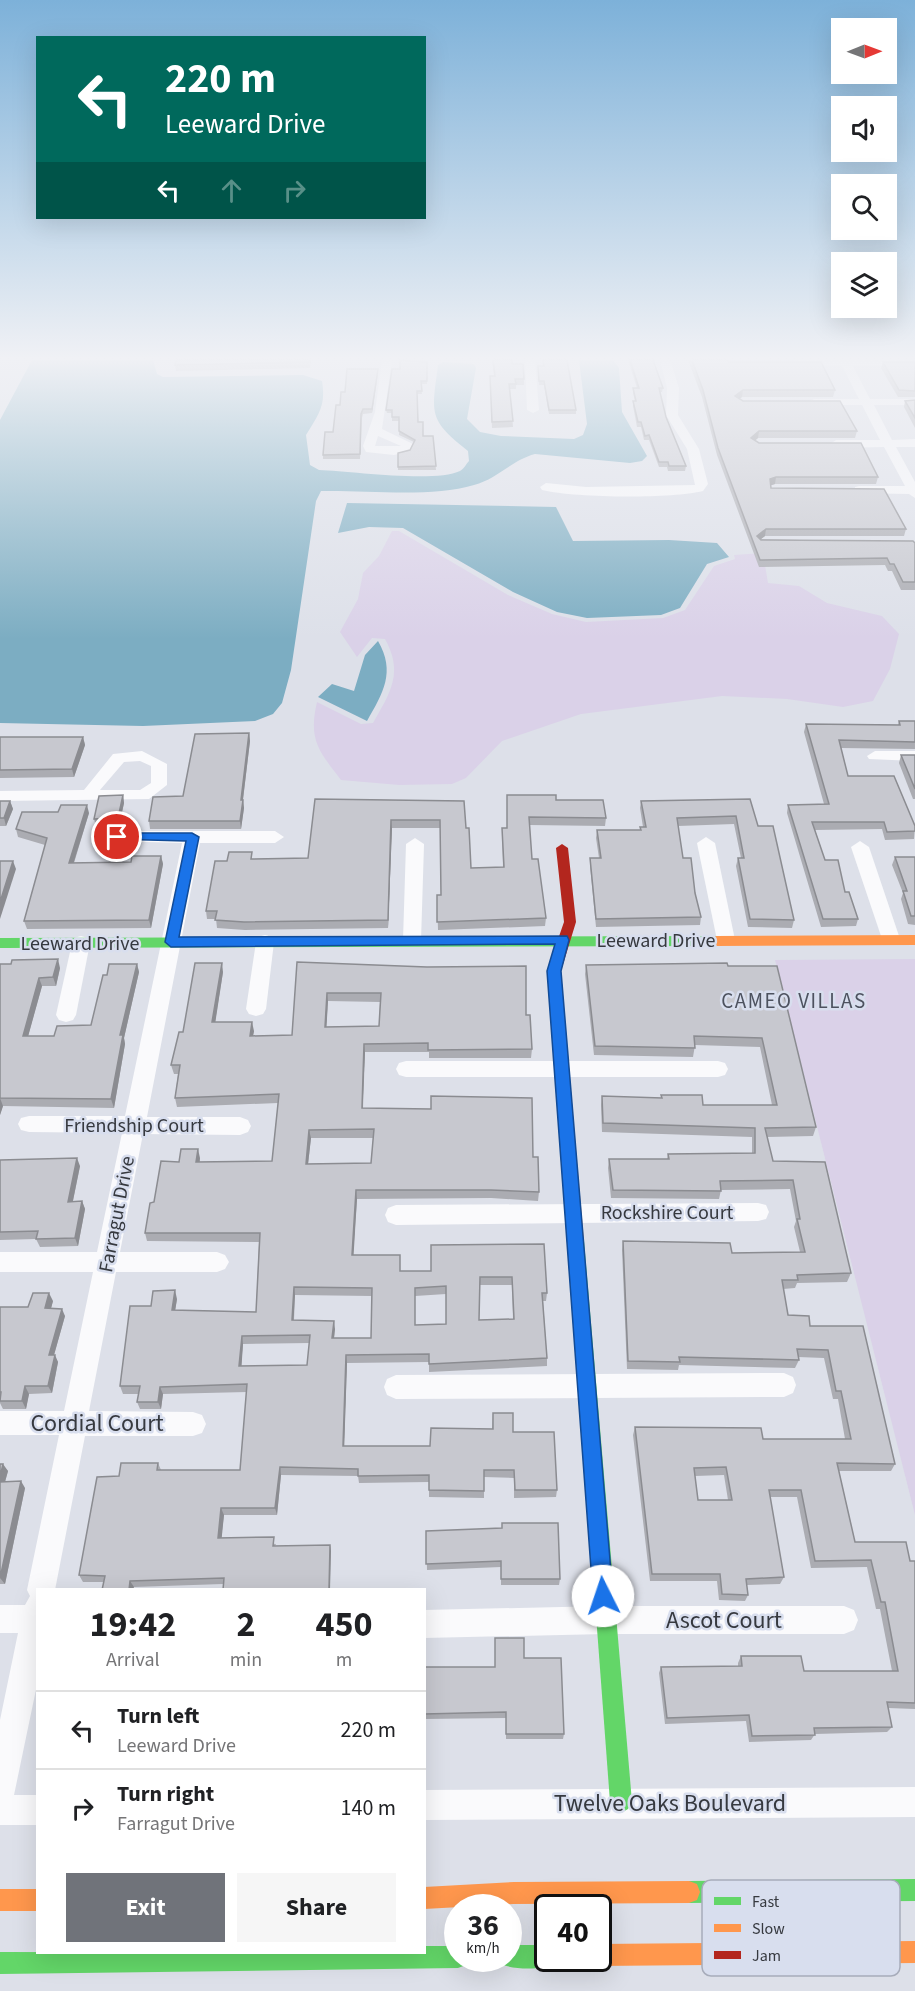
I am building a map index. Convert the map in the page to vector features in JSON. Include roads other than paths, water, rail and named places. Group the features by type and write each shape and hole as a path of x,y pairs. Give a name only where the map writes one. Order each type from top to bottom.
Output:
{"street":[{"path":"546,487 586,491 687,491 699,488 702,484 694,453"},
{"path":"844,490 914,491 893,453"},
{"path":"875,756 915,756"},
{"path":"0,796 89,795"},
{"path":"117,837 276,837"},
{"name":"Farragut Drive","path":"41,1588 192,837"},
{"path":"706,843 726,940"},
{"path":"412,941 415,844"},
{"path":"860,847 891,939"},
{"path":"562,848 570,922 554,971 621,1802"},
{"name":"Leeward Drive","path":"0,943 915,940"},
{"path":"66,1015 81,942"},
{"path":"256,1009 265,942"},
{"path":"406,1069 718,1069"},
{"name":"Friendship Court","path":"29,1124 240,1125"},
{"name":"Rockshire Court","path":"396,1215 758,1212"},
{"path":"0,1262 217,1262"},
{"path":"396,1387 784,1384"},
{"name":"Cordial Court","path":"0,1423 193,1424"},
{"path":"0,1619 36,1615"},
{"path":"0,1792 36,1620"},
{"name":"Ascot Court","path":"426,1624 605,1620 844,1620"},
{"name":"Twelve Oaks Boulevard","path":"426,1805 915,1802"},
{"path":"0,1810 36,1810"},
{"path":"900,1890 915,1890"},
{"path":"426,1898 514,1893 702,1892"},
{"path":"0,1900 36,1900"},
{"path":"900,1952 915,1952"},
{"path":"612,1955 702,1954"},
{"path":"0,1963 444,1957"}],"water":[{"path":"0,453 308,453 310,465 319,470 413,476 448,474 461,470 469,461 468,453 645,453 647,456 642,461 630,463 535,454 482,482 457,489 419,492 321,491 316,501 291,670 282,703 273,714 255,721 143,726 0,723"},
{"path":"347,503 556,507 573,541 669,540 717,543 729,557 707,564 680,608 661,615 587,618 557,612 513,592 403,528 369,527 338,533"},
{"path":"378,641 383,652 387,673 382,692 367,721 318,697 332,684 354,691 365,655"}],"district":[{"name":"CAMEO VILLAS","path":"794,1001"}]}
